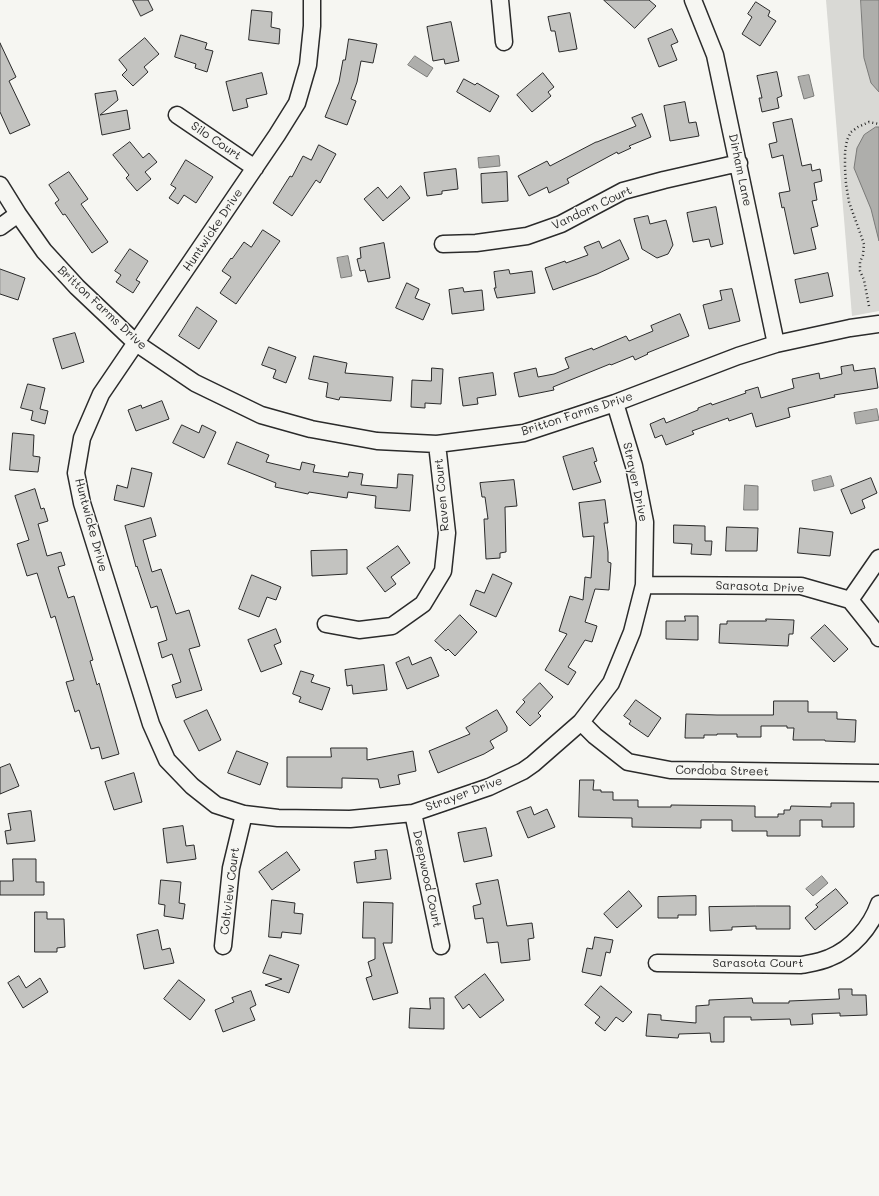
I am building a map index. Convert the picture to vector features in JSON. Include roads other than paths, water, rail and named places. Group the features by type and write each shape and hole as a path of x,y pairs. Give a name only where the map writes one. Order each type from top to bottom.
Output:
{"street":[{"name":"Huntwicke Drive","path":"312,0 312,26 308,65 297,103 255,168 101,394 82,438 76,473 82,503 151,724 167,760 192,786 216,805 244,814 278,818 350,819"},
{"path":"500,0 504,42"},
{"name":"Dirham Lane","path":"693,0 715,55 776,344"},
{"name":"Silo Court","path":"178,115 255,168"},
{"name":"Vandorn Court","path":"443,244 476,243 527,236 561,224 624,190 739,163"},
{"name":"Britton Farms Drive","path":"0,185 44,251 77,287 136,343 195,383 261,414 311,429 377,441 437,444 524,433 615,403 738,356 776,344 850,328 879,324"},
{"path":"0,227 18,214"},
{"name":"Strayer Drive","path":"350,819 413,813 489,787 522,771 544,756 581,722 611,683 632,632 644,585 645,522 634,466 615,403"},
{"name":"Raven Court","path":"326,624 359,630 392,626 423,604 443,571 447,533 437,444"},
{"path":"879,558 850,600 879,638"},
{"name":"Sarasota Drive","path":"644,585 801,586 850,600"},
{"name":"Cordoba Street","path":"581,722 595,736 628,762 670,770 879,773"},
{"name":"Deepwood Court","path":"413,813 441,946"},
{"name":"Coltview Court","path":"223,946 231,868 244,814"},
{"name":"Sarasota Court","path":"657,962 815,963 841,952 853,942 865,930 879,904"}]}
